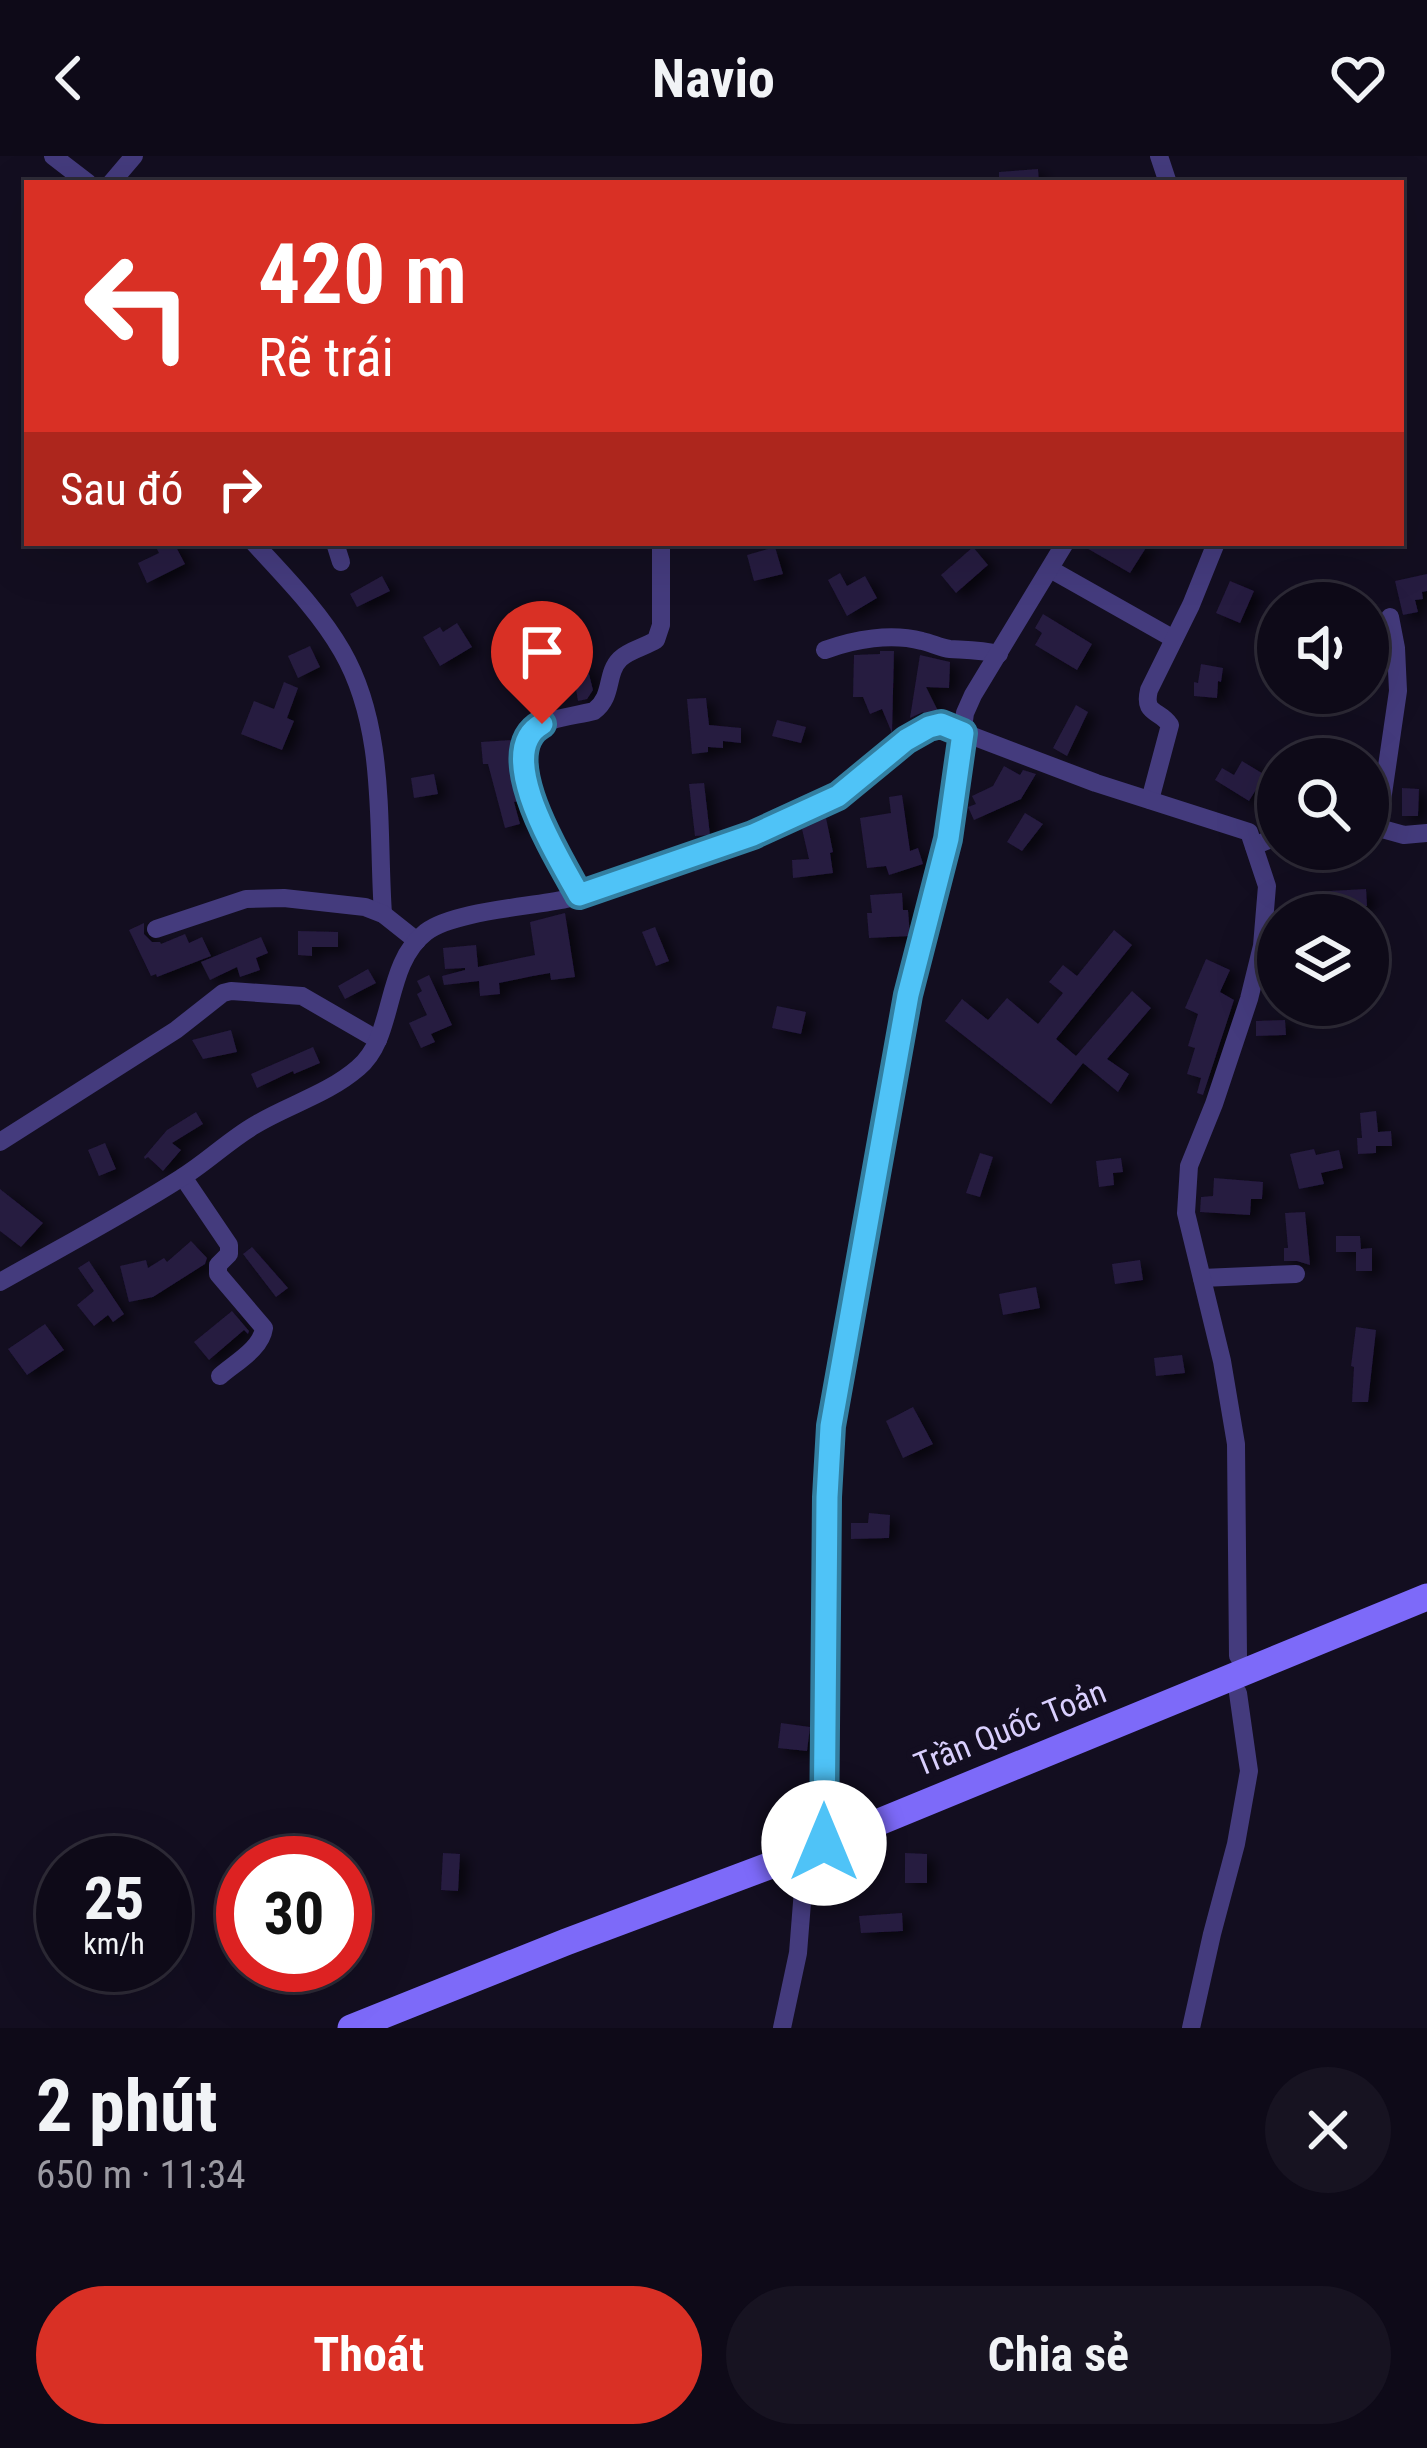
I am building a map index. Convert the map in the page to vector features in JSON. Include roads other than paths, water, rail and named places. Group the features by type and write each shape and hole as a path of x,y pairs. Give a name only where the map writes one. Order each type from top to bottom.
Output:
{"main road":[{"name":"Trần Quốc Toản","path":"351,2028 815,1847 1427,1597"}],"street":[{"path":"53,156 84,180"},
{"path":"114,180 134,156"},
{"path":"257,546 320,616 362,694 379,801 383,914"},
{"path":"782,2028 815,1847 831,1426 908,995 948,839 965,713 1063,546"},
{"path":"1150,800 1170,725 1149,708 1147,698 1215,546"},
{"path":"579,895 532,806 524,742 542,724 601,707 620,658 656,640 661,625 661,548"},
{"path":"1050,569 1174,639"},
{"path":"1389,740 1398,692 1390,617"},
{"path":"825,650 891,638 999,654"},
{"path":"0,1282 183,1177 253,1126 359,1068 378,1040 392,990 417,941 439,925 579,895 753,835 838,796 906,740 941,724 1035,761 1249,832 1267,886 1262,946 1249,1000 1187,1177 1186,1213 1222,1361 1236,1444 1238,1656"},
{"path":"1389,831 1427,833"},
{"path":"156,928 246,899 284,898 365,907 383,914 417,941"},
{"path":"0,1142 176,1030 223,993 307,998 378,1040"},
{"path":"183,1177 230,1246 218,1274 265,1328 256,1346 220,1376"},
{"path":"1202,1279 1297,1274"},
{"path":"1191,2028 1249,1771 1238,1693"}]}
